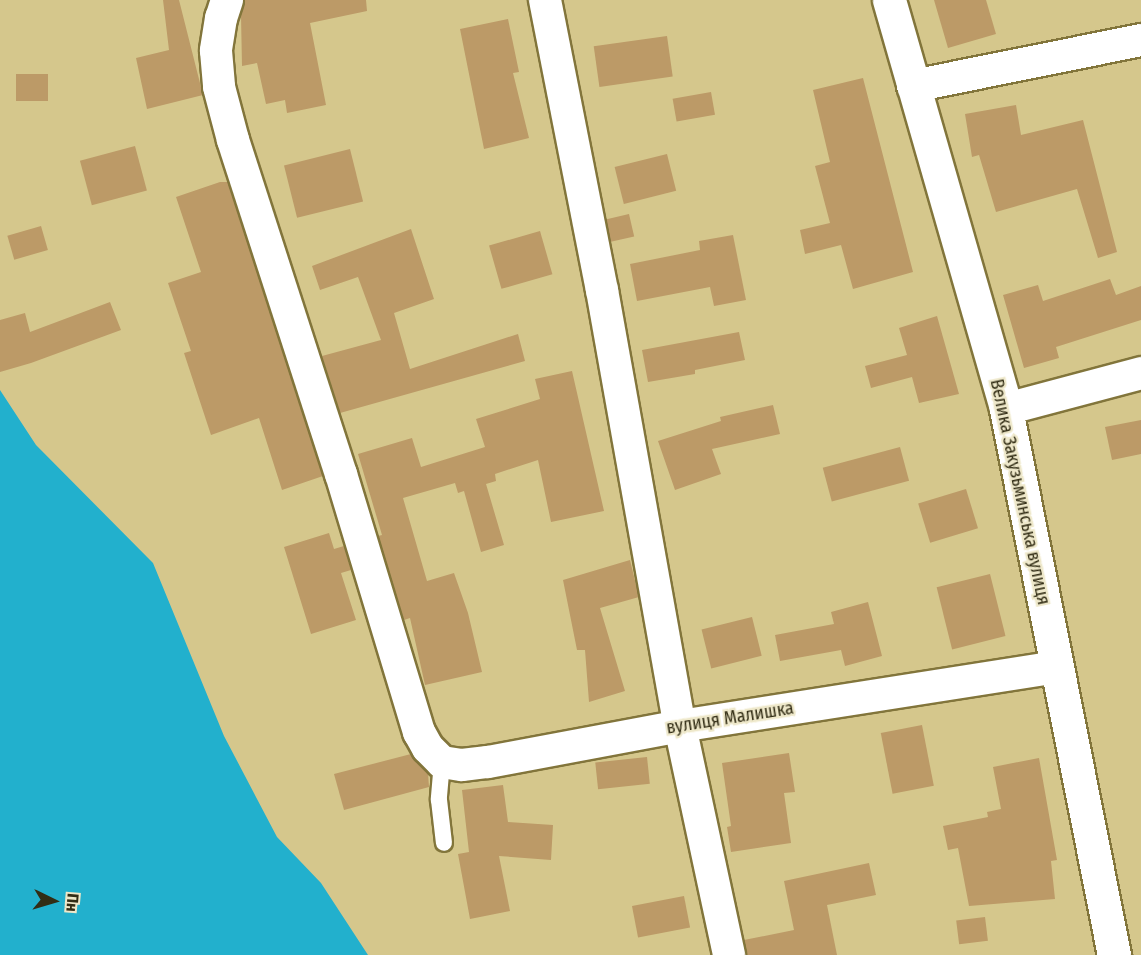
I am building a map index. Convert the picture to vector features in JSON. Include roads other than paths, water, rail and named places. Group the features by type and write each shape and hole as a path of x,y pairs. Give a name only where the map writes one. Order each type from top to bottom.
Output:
{"street":[{"path":"227,0 221,18 216,51 219,87 419,732 428,748 442,762"},
{"path":"545,0 602,290 680,726 729,955"},
{"name":"Велика Закузьминська вулиця","path":"889,0 1006,409 1114,955"},
{"path":"913,86 1141,40"},
{"path":"1006,409 1141,373"},
{"name":"вулиця Малишка","path":"442,762 462,765 488,762 680,726 1056,667"}],"lane":[{"path":"442,762 439,800 444,843"}],"water":[{"path":"0,390 36,445 153,563 224,736 277,837 321,883 368,955 0,955"}]}
